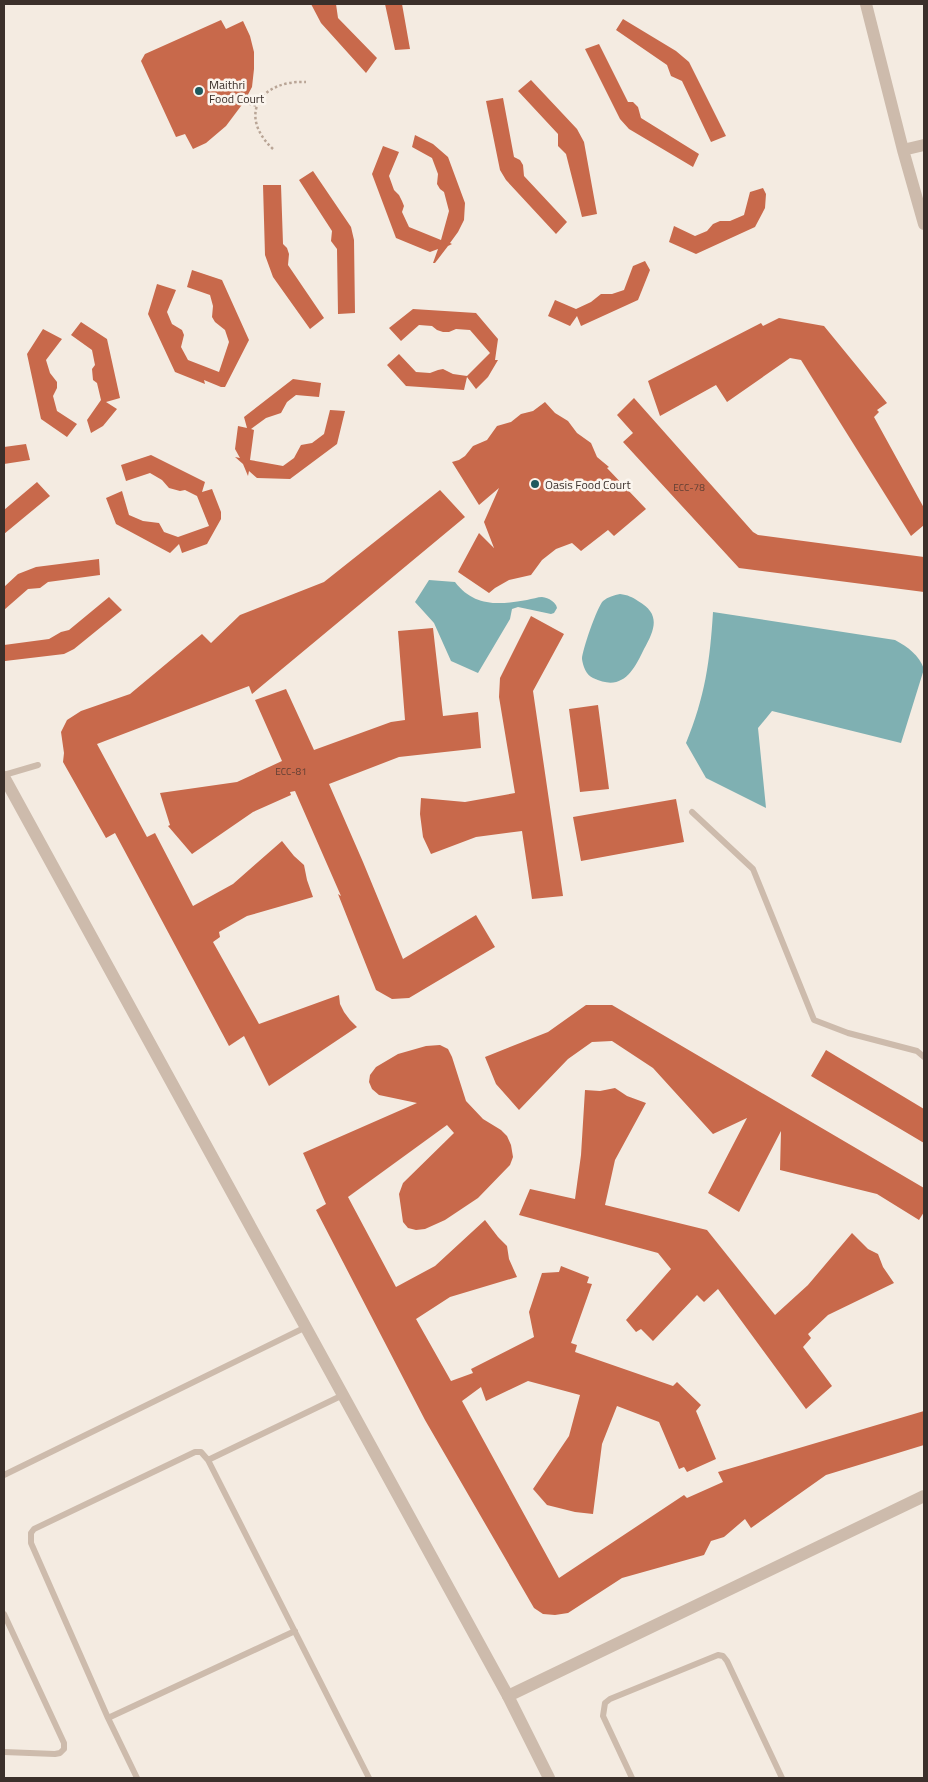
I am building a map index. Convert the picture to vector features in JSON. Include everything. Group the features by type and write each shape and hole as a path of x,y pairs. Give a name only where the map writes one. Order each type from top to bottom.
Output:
{"street":[{"path":"866,4 924,224"},
{"path":"903,150 924,145"},
{"path":"4,776 508,1696 549,1778"},
{"path":"508,1696 924,1496"}],"lane":[{"path":"4,776 38,765"},
{"path":"692,812 753,869 814,1020 848,1033 917,1051 924,1056"},
{"path":"4,1474 306,1327"},
{"path":"208,1460 343,1395"},
{"path":"137,1778 108,1718 31,1543 31,1533 34,1529 195,1452 201,1452 208,1460 369,1778"},
{"path":"4,1614 64,1743 64,1749 60,1753 55,1754 4,1752"},
{"path":"108,1718 295,1631"},
{"path":"632,1778 603,1716 605,1703 610,1698 718,1654 727,1661 782,1778"}],"path":[{"path":"273,149 260,134 256,119 257,106 262,96 275,86 290,81 306,82"},
{"path":"244,102 257,106"}],"water":[{"path":"429,580 455,582 470,596 488,602 507,603 542,597 552,601 557,608 551,614 518,607 512,609 510,619 478,673 451,661 434,623 415,602"},
{"path":"620,594 632,597 650,611 654,622 653,628 648,642 631,672 619,681 612,683 603,682 591,677 587,673 582,659 590,629 600,605 607,598"},
{"path":"713,612 895,640 904,646 916,656 924,669 901,743 772,711 758,728 766,808 706,778 686,743 698,710 706,679"}],"building":[{"path":"311,4 336,4 338,18 377,58 366,73 321,23"},
{"path":"385,4 402,4 410,49 395,50"},
{"path":"623,19 676,51 689,62 726,136 711,142 682,81 671,76 667,65 616,30"},
{"path":"221,20 226,29 243,21 250,36 254,52 252,87 244,102 226,126 206,143 193,149 185,134 176,137 141,61 145,54"},
{"path":"599,44 628,102 633,102 638,107 641,118 699,154 693,167 629,129 620,119 585,49"},
{"path":"531,80 577,129 584,142 597,214 582,217 566,154 558,146 558,134 518,91"},
{"path":"503,98 514,157 520,160 523,165 524,176 567,222 556,234 506,180 500,170 486,101"},
{"path":"415,135 433,144 448,157 465,203 464,220 450,243 452,244 448,246 435,263 433,263 438,249 430,252 396,238 372,174 383,146 399,152 389,176 394,190 399,195 404,206 402,212 409,227 441,240 449,211 444,192 437,184 438,174 432,158 412,147"},
{"path":"313,171 351,227 354,240 355,313 338,314 337,249 331,241 332,231 299,180"},
{"path":"263,185 281,185 283,244 289,254 288,265 324,318 310,329 273,277 265,255"},
{"path":"763,188 766,194 765,208 755,227 696,254 669,242 674,226 695,236 707,231 713,224 720,221 730,221 744,215 750,192"},
{"path":"645,261 650,270 638,300 581,326 577,316 570,326 548,316 555,300 576,309 591,302 601,294 612,294 624,290 633,266"},
{"path":"192,270 222,280 249,340 225,387 204,380 205,384 175,372 148,314 157,284 176,290 167,312 172,324 182,330 184,335 181,347 188,360 219,372 229,342 225,330 212,317 213,306 210,295 187,287"},
{"path":"413,309 476,313 498,339 495,360 498,360 488,377 476,389 467,377 464,390 406,386 387,365 399,354 416,372 430,373 443,369 453,374 467,376 490,353 470,330 456,329 443,332 432,326 419,325 401,341 389,328"},
{"path":"779,318 824,326 887,403 877,410 879,412 874,417 924,508 924,525 911,536 801,360 790,358 727,402 716,385 660,416 648,381 761,323 763,326"},
{"path":"81,322 107,339 120,398 106,402 117,409 103,426 91,433 87,420 101,400 97,383 93,380 92,369 95,365 92,350 71,335"},
{"path":"43,329 62,339 46,360 50,373 57,382 57,388 53,396 57,411 77,424 67,437 41,419 27,354"},
{"path":"293,379 321,383 319,397 296,395 287,402 281,413 266,418 251,429 254,430 250,460 283,466 294,458 301,445 312,443 324,434 330,410 345,411 337,444 290,479 257,478 249,471 248,476 243,464 235,457 240,458 235,449 238,426 247,428 244,417"},
{"path":"634,398 753,532 758,535 924,557 924,592 739,568 623,442 633,433 617,415"},
{"path":"545,402 555,413 568,421 577,433 591,443 597,457 609,467 607,468 646,509 614,536 608,530 581,551 572,543 556,549 542,560 531,575 509,580 489,593 458,572 479,533 494,548 484,522 499,488 479,505 452,462 465,456 473,446 487,440 497,426 511,422 521,414 533,411"},
{"path":"26,444 30,460 4,464 4,447"},
{"path":"151,455 205,482 202,492 212,489 221,512 221,519 207,544 182,553 179,544 170,553 116,524 106,498 122,491 129,515 143,521 159,523 164,532 178,537 209,526 197,496 185,490 180,491 169,488 162,480 150,473 126,481 121,465"},
{"path":"37,482 50,496 4,534 4,510"},
{"path":"440,490 465,517 252,694 249,686 97,744 147,837 155,833 193,906 233,884 282,841 304,865 313,897 247,916 219,932 220,937 213,942 259,1024 339,995 340,1004 344,1012 357,1027 269,1086 244,1036 229,1046 115,833 106,838 63,762 64,753 61,732 67,720 81,711 130,694 202,634 211,643 240,615 324,582"},
{"path":"99,559 100,575 48,582 40,588 28,589 4,610 4,587 18,574 36,567"},
{"path":"109,597 122,610 74,649 64,654 5,661 4,645 49,639 69,630"},
{"path":"531,616 564,634 533,691 563,896 532,899 522,831 476,837 431,854 423,837 420,814 421,798 465,802 515,793 499,697 500,678"},
{"path":"433,628 443,716 478,712 481,748 399,757 329,784 403,959 476,915 495,947 409,998 392,999 376,990 338,894 341,896 295,791 290,792 291,795 253,812 192,854 168,826 170,825 160,793 237,782 282,761 255,700 286,689 314,750 391,722 405,720 398,631"},
{"path":"598,705 609,789 580,792 569,709"},
{"path":"676,799 684,842 581,861 573,817"},
{"path":"586,1005 612,1005 924,1188 924,1212 919,1220 877,1194 780,1170 781,1131 739,1212 708,1193 747,1118 713,1134 653,1068 612,1041 592,1042 568,1059 519,1110 496,1084 485,1057 548,1032"},
{"path":"440,1045 448,1049 452,1057 466,1101 483,1119 507,1136 513,1157 510,1165 478,1198 445,1220 425,1229 416,1230 408,1228 403,1222 399,1194 403,1183 454,1133 447,1125 348,1197 396,1287 435,1266 485,1220 507,1246 509,1259 517,1277 450,1297 416,1319 451,1381 473,1373 471,1369 534,1337 529,1312 542,1273 559,1272 561,1266 589,1277 587,1283 592,1284 571,1343 577,1345 575,1352 673,1386 677,1382 701,1405 696,1411 716,1459 687,1472 684,1467 679,1469 659,1422 617,1406 602,1444 593,1514 575,1512 547,1505 533,1489 569,1436 580,1395 528,1381 486,1401 481,1387 462,1401 559,1578 684,1495 687,1498 723,1482 718,1472 924,1411 924,1445 826,1475 751,1528 745,1519 724,1537 711,1541 704,1555 622,1578 568,1613 543,1614 534,1608 425,1420 316,1210 326,1204 303,1153 417,1103 379,1095 372,1089 369,1082 370,1075 376,1067 398,1054 426,1046"},
{"path":"826,1050 924,1109 924,1143 811,1076"},
{"path":"615,1088 627,1096 646,1103 615,1160 605,1205 707,1230 775,1315 808,1285 852,1233 868,1249 878,1254 883,1267 894,1283 828,1315 808,1334 811,1338 803,1347 832,1386 806,1409 718,1289 704,1302 697,1295 653,1341 641,1329 636,1332 626,1320 671,1269 658,1253 519,1215 530,1189 575,1199 581,1155 585,1090 600,1091"}],"place":[{"name":"Maithri Food Court","path":"199,91"},
{"name":"Oasis Food Court","path":"535,484"}]}
